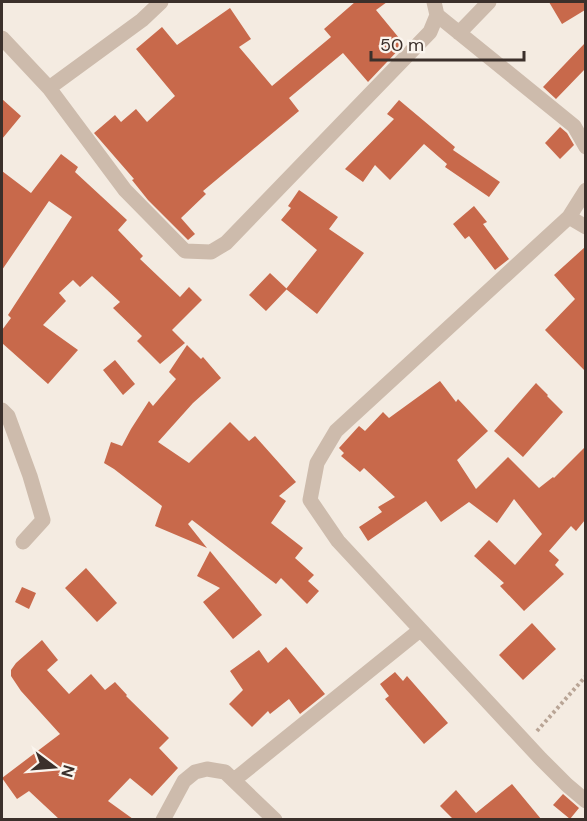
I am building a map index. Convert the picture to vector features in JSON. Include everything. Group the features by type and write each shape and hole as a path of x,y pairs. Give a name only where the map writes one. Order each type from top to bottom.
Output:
{"street":[{"path":"49,88 142,20 161,2"},
{"path":"459,33 489,2"},
{"path":"2,38 49,88 124,190 185,251 211,252 226,243 430,32 436,8"},
{"path":"436,8 459,33 574,126 585,147"},
{"path":"585,190 569,217 336,431 317,464 310,500 338,542 567,785 585,801"},
{"path":"569,217 585,227"},
{"path":"2,410 8,416 43,520 23,542"},
{"path":"234,780 420,630"},
{"path":"163,819 184,781 195,772 207,768 225,772 275,819"}],"path":[{"path":"527,743 585,676"}],"building":[{"path":"355,2 387,2 376,10 404,44 368,82 343,53 289,98 299,111 203,191 206,194 181,218 195,234 188,240 148,200 132,180 134,179 94,133 115,115 121,122 136,109 147,122 175,96 136,49 162,27 177,45 230,8 251,39 239,47 272,86 331,37 324,29"},
{"path":"549,2 585,2 585,10 562,24"},
{"path":"585,43 585,69 556,99 543,87"},
{"path":"2,99 21,116 2,139"},
{"path":"399,100 455,147 453,150 500,182 489,197 445,167 447,164 424,144 390,180 375,165 363,182 345,169 394,119 387,114"},
{"path":"560,127 567,133 574,145 560,159 545,143"},
{"path":"61,154 78,167 75,172 127,220 118,230 143,256 140,259 180,297 189,287 202,300 172,330 185,343 160,364 137,341 142,336 113,308 120,302 92,276 80,287 73,280 59,293 66,301 43,325 78,350 48,384 2,343 2,330 11,318 8,315 72,217 49,201 2,270 2,171 31,193"},
{"path":"299,190 338,217 329,229 364,253 317,314 286,289 317,250 281,220 291,208 288,206"},
{"path":"474,206 487,222 483,224 509,259 495,270 469,236 465,239 453,224"},
{"path":"585,247 585,371 545,330 575,299 554,275"},
{"path":"270,273 287,289 266,311 249,295"},
{"path":"187,345 201,359 203,357 221,378 193,403 158,442 189,463 230,422 249,441 255,436 296,482 279,496 286,501 271,523 303,548 295,558 314,575 308,581 319,591 307,604 281,578 276,584 192,520 188,524 207,548 155,526 162,506 104,463 111,442 122,446 149,401 153,406 176,379 169,372"},
{"path":"115,360 135,384 123,395 103,370"},
{"path":"440,381 456,402 458,399 488,431 457,460 476,489 508,457 539,488 554,478 585,447 585,520 576,531 571,526 549,551 559,560 555,565 564,574 524,611 500,586 504,583 474,556 489,540 515,565 542,534 514,499 497,523 469,502 441,522 426,501 368,541 359,527 382,512 378,507 395,497 364,468 360,472 341,456 344,453 339,448 359,426 365,431 383,412 389,418"},
{"path":"536,383 563,412 523,457 494,431"},
{"path":"210,551 262,615 233,639 203,602 220,588 197,576"},
{"path":"86,568 117,603 97,622 65,588"},
{"path":"22,587 36,593 29,609 15,602"},
{"path":"532,623 556,649 523,680 499,655"},
{"path":"42,640 58,660 47,670 69,694 91,674 105,690 115,682 169,738 159,748 178,768 152,796 130,778 108,801 133,819 59,819 29,791 17,799 2,778 60,734 21,691 11,676 11,670 16,663"},
{"path":"286,647 325,694 300,714 289,699 270,714 268,711 252,727 229,704 243,690 230,671 259,650 268,663"},
{"path":"395,672 403,681 407,676 448,723 424,744 385,699 389,696 380,684"},
{"path":"512,784 541,819 453,819 440,806 456,790 476,813"},
{"path":"563,794 579,808 570,819 553,805"}]}
